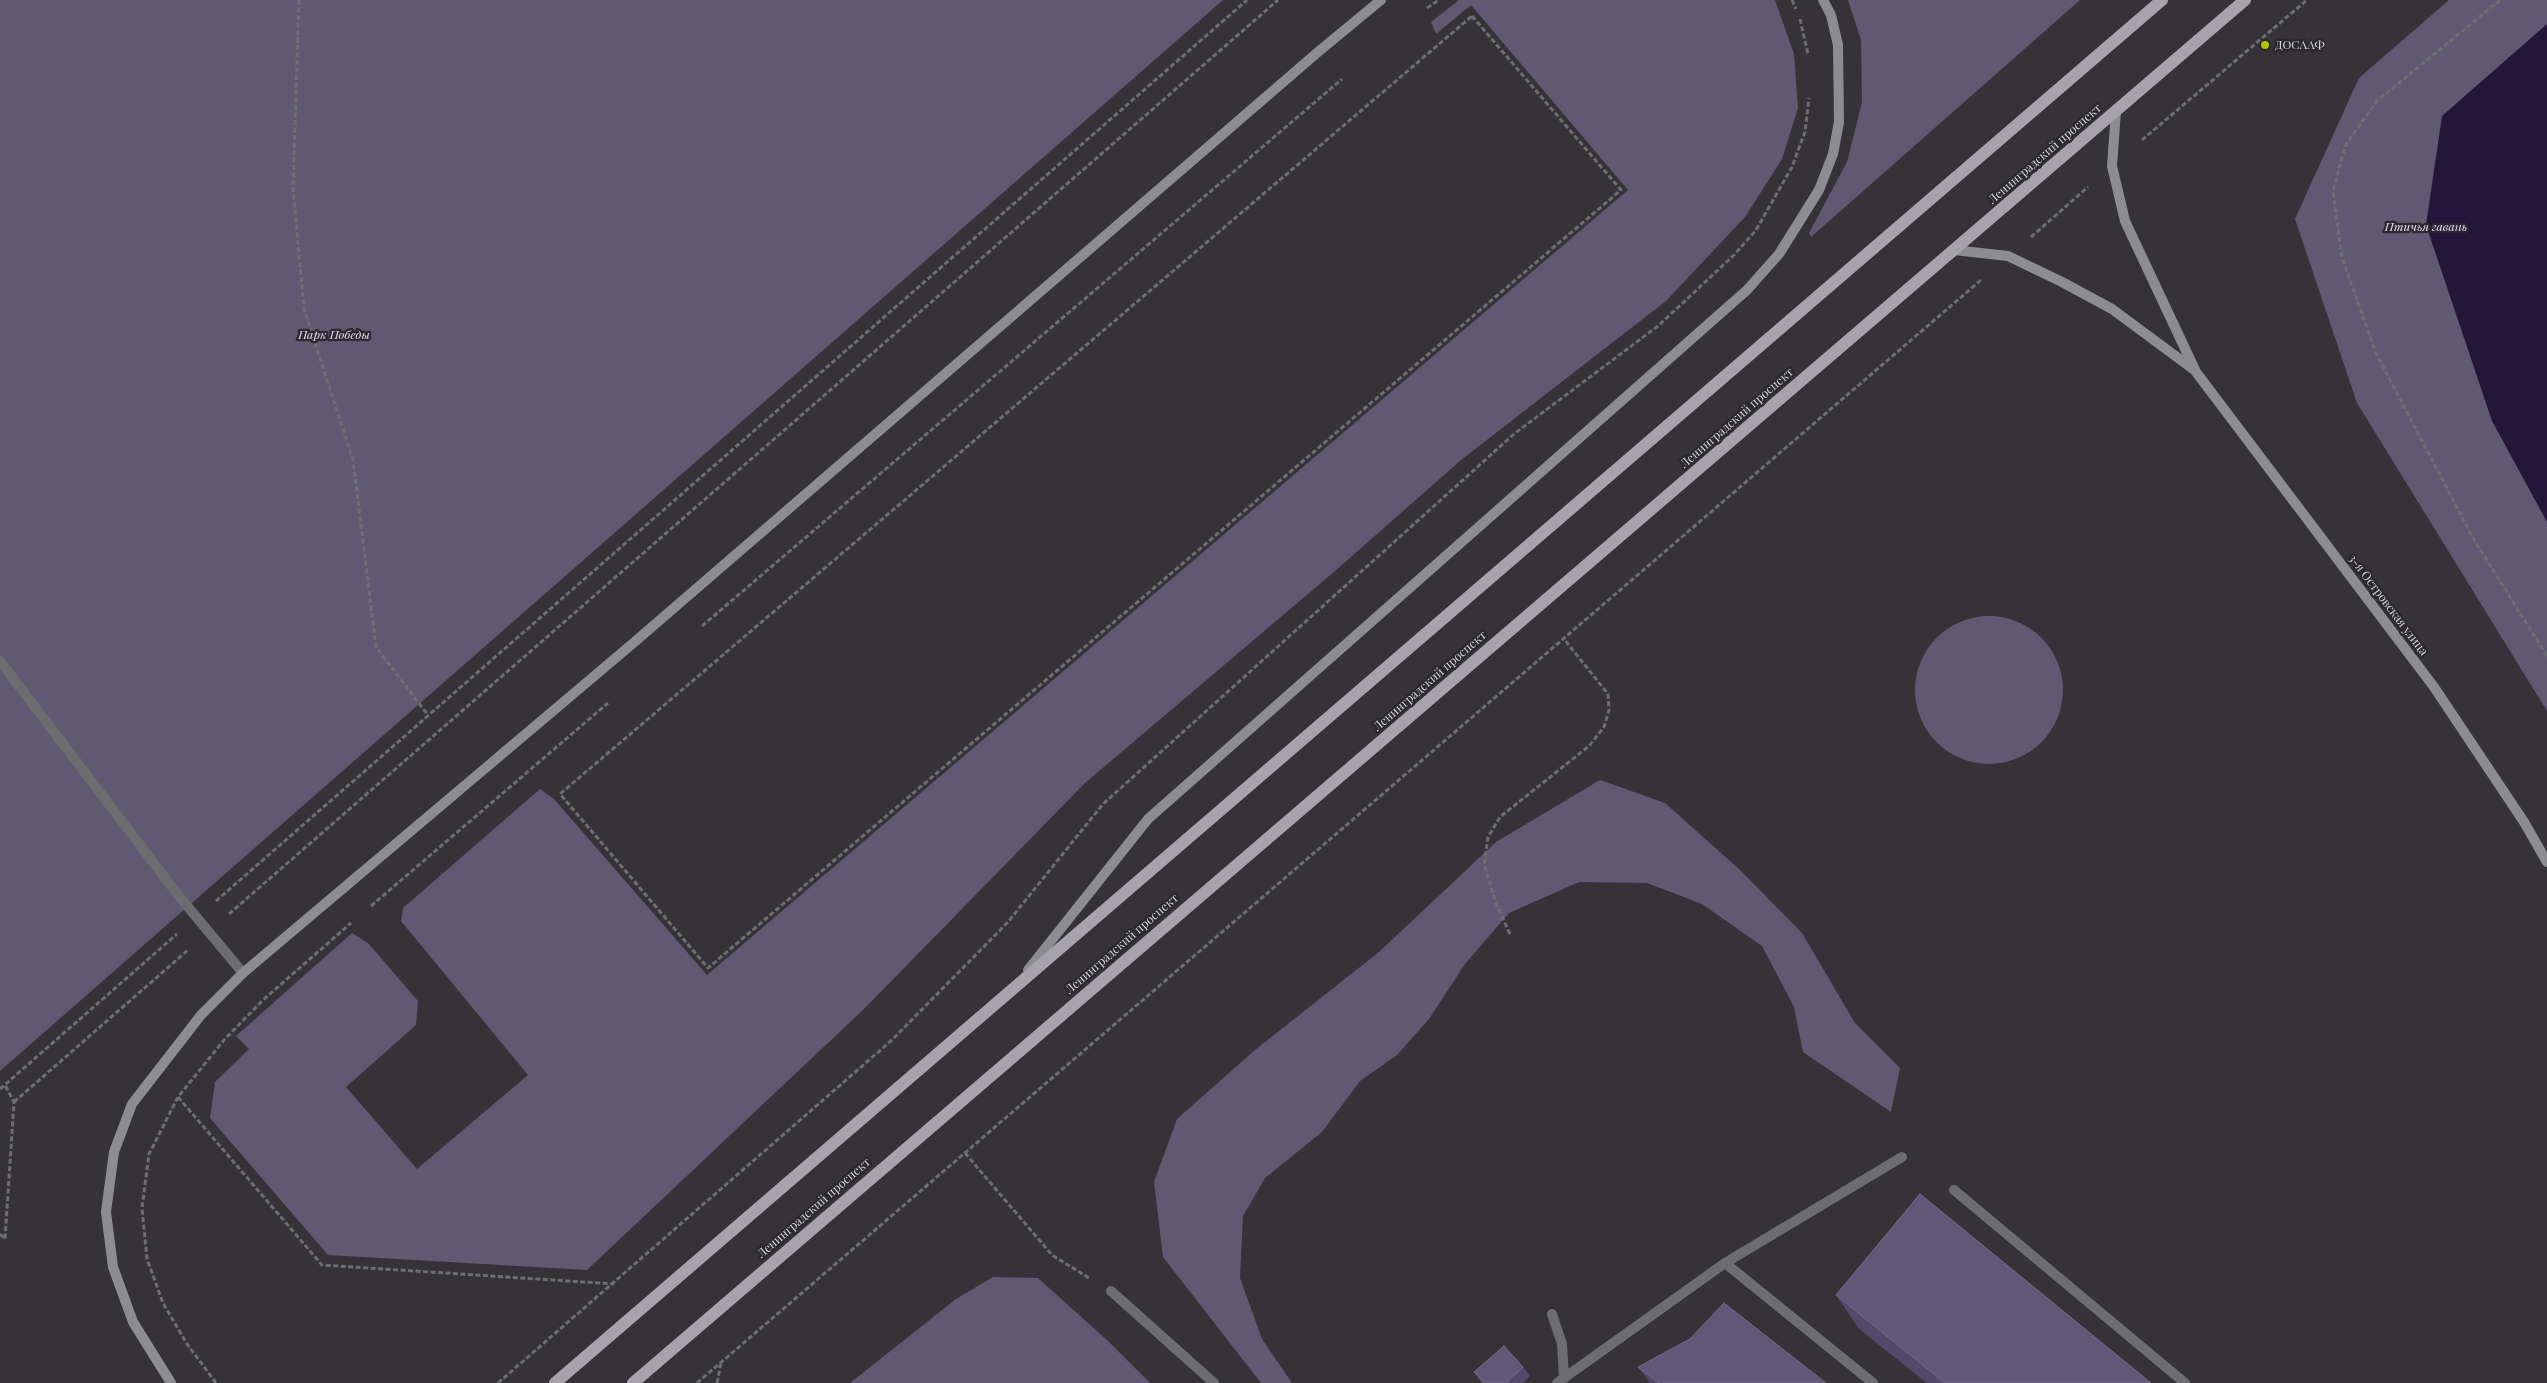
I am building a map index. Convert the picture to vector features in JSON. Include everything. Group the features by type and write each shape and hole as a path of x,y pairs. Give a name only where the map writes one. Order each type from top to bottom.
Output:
{"main road":[{"path":"555,1383 2162,0"},
{"name":"Ленинградский проспект","path":"633,1383 2245,0"}],"street":[{"path":"171,1383 133,1322 113,1267 106,1212 114,1152 132,1104 201,1015 243,973 631,645 1318,52 1381,0"},
{"path":"1015,987 1148,819 1747,290 1779,254 1819,190 1833,154 1839,122 1838,45 1831,15 1823,0"},
{"path":"2116,111 2112,166 2125,221 2196,372"},
{"path":"1954,250 2008,256 2062,282 2112,309 2196,372"},
{"name":"3-я Островская улица","path":"2196,372 2434,687 2524,822 2547,862"},
{"path":"0,662 196,918 243,973"},
{"path":"1560,1380 1725,1263 1902,1157"},
{"path":"1954,1190 2186,1383"},
{"path":"1725,1263 1873,1383"},
{"path":"1111,1291 1214,1383"},
{"path":"1552,1314 1562,1344 1560,1380"}],"path":[{"path":"299,0 293,188 304,309 353,460 376,647 428,715"},
{"path":"0,1089 1247,0"},
{"path":"14,1102 1278,0"},
{"path":"1427,8 1440,0"},
{"path":"1792,0 1799,16 1809,60"},
{"path":"698,1383 2307,0"},
{"path":"2500,0 2377,101 2346,144 2333,191 2342,258 2376,353 2473,538 2547,656"},
{"path":"1472,16 1621,190 708,968 560,794 1472,16"},
{"path":"702,626 1342,79"},
{"path":"498,1383 892,1040 1008,922 1103,804 1514,434 1658,326 1734,256 1756,230 1792,167 1805,132 1810,92"},
{"path":"1510,934 1497,906 1484,865 1488,837 1500,817 1589,746 1604,727 1609,710 1608,694 1564,639"},
{"path":"371,906 609,703"},
{"path":"216,1383 187,1344 162,1302 147,1259 142,1208 149,1154 178,1097 224,1040 263,1000 351,924"},
{"path":"0,1234 5,1239 14,1102 5,1085"},
{"path":"178,1097 322,1265 614,1284"},
{"path":"965,1153 1052,1255 1111,1291"},
{"path":"717,1383 722,1362"}],"green space":[{"name":"Парк Победы","path":"0,0 1223,0 0,1071"},
{"path":"1459,0 1775,0 1794,54 1798,108 1782,159 1745,217 1666,301 1461,460 1335,571 1085,783 864,1009 587,1270 328,1255 210,1118 215,1082 249,1049 236,1036 352,933 368,943 418,1001 416,1025 346,1087 417,1169 528,1075 401,921 403,908 540,789 554,799 707,975 1628,190 1471,5 1436,34 1431,22"},
{"path":"1848,0 2080,0 1811,237 1809,233 1847,162 1862,102 1861,40"},
{"name":"Птичья гавань","path":"2449,0 2547,0 2547,711 2357,403 2295,219 2359,78"},
{"path":"1989,616 2017,621 2030,628 2041,638 2051,649 2058,662 2063,690 2058,718 2051,731 2041,742 2030,752 2017,759 1989,764 1961,759 1948,752 1937,742 1927,731 1920,718 1915,690 1920,662 1927,649 1937,638 1948,628 1961,621"},
{"path":"1600,780 1665,803 1739,869 1802,933 1855,1023 1900,1068 1891,1112 1803,1052 1794,1007 1762,946 1702,904 1647,883 1579,882 1509,913 1465,964 1429,1019 1397,1055 1360,1081 1322,1132 1265,1178 1243,1216 1240,1278 1262,1339 1292,1383 1261,1383 1163,1257 1154,1182 1177,1119 1255,1050 1379,952 1496,842"},
{"path":"993,1277 1038,1278 1108,1341 1150,1383 850,1383 956,1299"}],"shaded area":[{"path":"2547,24 2547,522 2492,421 2426,225 2442,116"}],"building":[{"path":"1920,1194 2151,1383 1945,1383 1836,1295"},
{"path":"1724,1303 1826,1383 1659,1383 1638,1367 1690,1339"},
{"path":"1504,1346 1523,1367 1506,1383 1484,1383 1474,1372"}],"place":[{"name":"ДОСААФ","path":"2265,45"}]}
